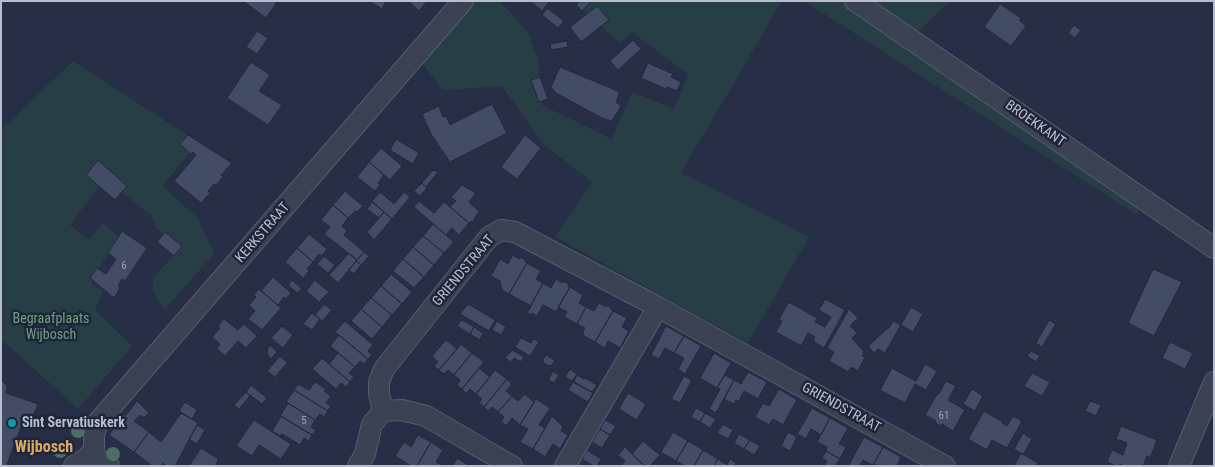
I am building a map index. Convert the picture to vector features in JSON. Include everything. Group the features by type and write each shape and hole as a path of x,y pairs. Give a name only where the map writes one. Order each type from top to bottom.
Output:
{"street":[{"name":"KERKSTRAAT","path":"91,455 98,422 463,1"},
{"name":"BROEKKANT","path":"855,1 1214,248"},
{"name":"GRIENDSTRAAT","path":"383,411 378,394 384,369 489,237 500,230 515,232 658,307 945,466"},
{"path":"564,466 658,307"},
{"path":"1180,466 1214,382"},
{"path":"358,466 365,454 372,424 383,411 402,410 426,416 512,466"},
{"path":"74,466 91,455 109,466"}],"green space":[{"path":"470,1 500,1 528,33 538,58 542,105 612,139 632,92 674,109 688,74 632,32 620,43 574,1 782,1 681,173 809,237 748,343 555,237 592,182 544,145 502,86 443,90 419,59"},
{"path":"804,1 841,1 1141,207 1137,215"},
{"path":"873,1 950,1 918,32"},
{"name":"Begraafplaats Wijbosch","path":"73,61 198,142 162,186 198,218 214,254 164,310 153,291 153,278 179,249 156,228 152,216 104,179 70,225 89,240 103,223 118,236 91,283 103,291 95,310 132,346 78,409 1,339 1,130"}],"building":[{"path":"243,1 276,1 277,2 266,18"},
{"path":"369,1 386,1 382,9"},
{"path":"408,1 427,1 419,11"},
{"path":"530,1 548,1 549,2 542,11"},
{"path":"580,1 591,1 582,11 576,5"},
{"path":"1000,4 1021,18 1019,20 1026,26 1011,46 984,27"},
{"path":"597,6 609,20 581,42 570,27"},
{"path":"547,8 564,21 558,28 542,15"},
{"path":"1074,25 1081,30 1075,38 1068,33"},
{"path":"257,31 268,38 257,54 246,47"},
{"path":"633,40 641,49 618,70 610,61"},
{"path":"567,41 568,47 551,50 550,44"},
{"path":"251,62 270,75 259,91 282,105 268,125 227,98"},
{"path":"648,63 673,74 671,77 681,82 677,91 667,87 666,89 641,78"},
{"path":"560,67 620,92 616,102 621,106 612,121 602,118 556,93 551,87"},
{"path":"540,77 548,99 539,102 531,80"},
{"path":"492,104 507,133 450,162 431,134 422,114 439,106 443,117 446,116 450,125"},
{"path":"188,135 232,163 221,175 223,177 208,191 210,193 201,203 174,181 196,155 193,152 191,154 180,144"},
{"path":"525,135 541,148 517,179 501,167"},
{"path":"396,139 419,153 413,164 390,150"},
{"path":"381,148 402,166 390,180 369,162"},
{"path":"98,160 127,186 115,200 86,175"},
{"path":"369,162 384,175 375,191 357,177"},
{"path":"433,170 438,172 426,187 422,183"},
{"path":"422,183 427,188 420,196 414,191"},
{"path":"462,185 476,193 469,202 479,211 472,223 471,221 469,223 450,207 456,201 451,197"},
{"path":"345,191 363,206 348,218 333,205"},
{"path":"380,192 394,204 404,192 410,197 392,219 372,201"},
{"path":"419,201 434,213 444,202 469,223 459,235 452,228 446,235 414,207"},
{"path":"372,202 384,212 379,218 367,209"},
{"path":"333,205 348,218 342,226 347,231 344,235 364,252 357,260 324,234 330,227 321,220"},
{"path":"384,212 392,219 374,240 367,232"},
{"path":"433,224 454,242 444,253 423,236"},
{"path":"122,231 147,248 125,281 122,279 118,286 120,288 114,298 90,278 97,268 106,274 116,259 108,253"},
{"path":"165,232 182,246 174,256 157,242"},
{"path":"309,234 327,249 322,256 319,254 313,262 297,248"},
{"path":"423,236 444,253 434,265 413,247"},
{"path":"413,247 434,265 424,277 403,259"},
{"path":"297,248 313,262 303,278 285,262"},
{"path":"364,252 369,256 361,265 356,261"},
{"path":"349,253 357,260 338,283 329,275"},
{"path":"513,255 519,259 520,257 526,260 525,262 527,263 509,294 502,290 500,281 491,276 500,259 508,264"},
{"path":"324,256 335,265 328,273 317,264"},
{"path":"403,259 424,277 414,288 393,271"},
{"path":"356,261 361,265 354,274 349,270"},
{"path":"527,263 541,271 536,279 543,283 531,306 509,294"},
{"path":"1153,269 1182,282 1154,336 1128,323"},
{"path":"391,274 412,292 402,304 381,286"},
{"path":"273,277 291,293 286,299 284,297 278,305 261,291"},
{"path":"556,279 569,284 568,286 570,287 556,312 543,305 537,316 527,313 543,283 551,288"},
{"path":"292,280 302,289 297,293 288,285"},
{"path":"315,280 329,292 319,302 306,291"},
{"path":"381,286 402,304 392,315 371,298"},
{"path":"570,287 583,295 579,303 586,307 577,324 564,317 567,312 558,307"},
{"path":"259,289 281,308 262,330 248,319 255,311 249,305 256,297 254,295"},
{"path":"371,298 392,315 382,327 361,309"},
{"path":"825,299 845,310 824,348 813,341 815,337 808,333 801,346 776,332 782,321 779,319 789,302 817,318 815,322 825,327 831,317 819,310"},
{"path":"599,303 606,307 606,305 613,311 595,342 584,336 583,331 585,328 577,324 586,307 594,311"},
{"path":"324,304 332,310 322,321 315,315"},
{"path":"468,304 495,320 489,331 460,314"},
{"path":"911,307 923,314 913,332 901,325"},
{"path":"361,309 382,327 372,339 351,321"},
{"path":"849,309 858,318 850,326 857,333 852,338 864,352 862,356 865,357 858,371 851,367 848,372 829,361 834,352 827,348"},
{"path":"613,311 627,318 622,327 629,331 620,348 608,341 605,348 595,342"},
{"path":"312,313 320,319 312,330 303,324"},
{"path":"224,319 238,330 244,324 257,336 246,348 238,341 225,356 217,349 220,344 212,337 220,328 218,326"},
{"path":"462,320 474,327 470,334 457,326"},
{"path":"1049,320 1056,324 1042,347 1036,343"},
{"path":"345,321 373,345 368,351 372,355 368,359 335,332"},
{"path":"497,321 506,327 501,335 492,330"},
{"path":"893,321 901,325 885,353 878,349 874,353 868,346 889,328"},
{"path":"282,326 293,335 283,348 271,338"},
{"path":"666,326 684,336 674,353 665,348 659,359 651,355"},
{"path":"474,327 483,333 480,340 470,334"},
{"path":"339,335 368,359 364,364 360,361 355,367 330,346"},
{"path":"684,336 701,346 685,374 678,369 684,358 674,353"},
{"path":"521,338 531,343 534,339 539,342 530,356 515,347"},
{"path":"446,340 457,349 439,370 434,366 438,362 432,356"},
{"path":"1170,342 1193,353 1185,369 1162,358"},
{"path":"461,344 472,353 454,375 448,370 444,374 439,370"},
{"path":"270,345 277,352 271,359 268,356 267,349"},
{"path":"512,350 524,357 521,362 514,358 511,362 505,358"},
{"path":"1031,351 1040,356 1036,362 1027,356"},
{"path":"338,353 355,367 349,373 354,377 350,382 329,364"},
{"path":"472,353 484,362 462,389 457,385 460,380 454,375"},
{"path":"714,353 731,363 717,388 700,378"},
{"path":"546,355 555,360 552,365 549,366 544,363 543,360"},
{"path":"280,356 295,369 287,363 276,376 283,383 267,371"},
{"path":"322,358 350,382 346,387 341,383 336,389 312,369"},
{"path":"925,364 937,371 926,390 915,384 905,403 880,390 892,368 916,381"},
{"path":"479,368 490,377 476,394 470,389 466,393 462,389"},
{"path":"570,369 577,374 572,381 565,377"},
{"path":"495,370 507,379 484,407 479,403 482,399 476,394"},
{"path":"553,371 559,375 554,383 548,380"},
{"path":"748,372 767,382 758,399 744,391 739,401 736,400 734,404 724,399 734,380 741,384"},
{"path":"1032,373 1050,382 1042,396 1024,386"},
{"path":"577,375 597,385 592,392 574,382"},
{"path":"725,375 734,380 716,413 709,409 720,389 717,388"},
{"path":"684,376 692,380 680,403 671,399"},
{"path":"507,379 512,384 506,391 512,396 498,412 492,407 488,411 484,407"},
{"name":"Sint Servatiuskerk","path":"1,380 7,387 6,393 38,404 30,424 23,422 7,464 12,466 1,466"},
{"path":"946,381 956,386 948,400 965,410 953,431 942,424 941,426 935,423 936,421 925,415"},
{"path":"315,382 326,389 324,391 331,396 326,403 331,406 328,411 294,390 298,384 309,390"},
{"path":"573,382 593,393 588,402 568,390"},
{"path":"251,385 267,398 262,404 246,392"},
{"path":"779,389 797,400 783,425 773,419 769,425 755,417 763,403 769,406"},
{"path":"972,389 983,396 975,411 963,404"},
{"path":"294,390 328,411 324,417 320,414 315,420 286,402"},
{"path":"246,392 250,396 239,409 234,405"},
{"path":"628,393 646,404 637,420 619,409"},
{"path":"525,394 534,402 520,425 512,418 506,426 501,421 504,417 498,412 512,396 518,401"},
{"path":"536,399 550,408 539,425 545,428 533,449 520,442 528,429 520,425"},
{"path":"137,401 149,413 144,418 140,415 134,421 149,432 134,452 109,435 124,414 126,415"},
{"path":"1090,401 1101,405 1096,416 1085,411"},
{"path":"185,402 197,410 192,419 179,411"},
{"path":"288,403 315,420 311,427 316,430 312,435 280,416"},
{"path":"696,408 705,413 700,422 691,417"},
{"path":"812,408 830,418 821,435 811,429 806,439 797,434"},
{"path":"984,411 1007,426 1013,416 1022,421 1007,448 992,440 987,450 968,439"},
{"path":"181,413 198,423 175,466 166,466 163,463 161,466 152,466 134,452 149,432 161,442"},
{"path":"705,413 716,419 710,428 700,422"},
{"path":"281,416 312,435 309,441 304,438 300,445 282,434 280,436 272,431"},
{"path":"552,416 563,427 561,431 568,435 560,449 553,444 545,457 533,449"},
{"path":"830,418 848,428 839,444 846,447 840,459 826,451 827,447 817,442"},
{"path":"254,420 291,444 281,459 259,445 252,456 236,446"},
{"path":"605,420 616,426 610,435 600,429"},
{"path":"723,424 733,430 728,439 717,433"},
{"path":"197,425 205,430 197,444 189,439"},
{"path":"1121,426 1157,440 1150,458 1147,456 1143,466 1124,466 1120,464 1116,466 1107,462 1112,450 1123,455 1127,443 1116,439"},
{"path":"600,429 610,435 602,448 592,442"},
{"path":"673,432 688,441 676,461 661,452"},
{"path":"788,432 797,437 790,451 781,446"},
{"path":"1023,433 1032,439 1023,455 1014,449"},
{"path":"739,434 750,440 744,449 734,443"},
{"path":"418,435 431,442 417,466 411,466 395,456 404,442 411,447"},
{"path":"864,437 883,447 873,465 863,460 860,466 851,466 849,465"},
{"path":"750,440 760,446 754,455 744,449"},
{"path":"643,441 660,455 650,466 645,466 632,454"},
{"path":"688,441 703,450 694,466 685,466 676,461"},
{"path":"431,442 443,450 436,462 443,466 417,466"},
{"path":"625,447 645,466 621,466 625,461 618,455"},
{"path":"883,447 901,457 897,466 873,465"},
{"path":"201,448 217,458 218,461 215,466 189,466"},
{"path":"587,450 601,459 597,466 582,459"},
{"path":"703,450 718,459 714,466 694,466"},
{"path":"826,451 840,459 835,466 824,466 827,461 822,458"},
{"path":"1021,453 1038,463 1036,466 1014,466"},
{"path":"457,458 470,466 453,466"},
{"path":"718,459 727,465 730,459 736,463 735,466 714,466"}],"place":[{"name":"Sint Servatiuskerk","path":"12,423"}],"district":[{"name":"Wijbosch","path":"44,448"}]}
